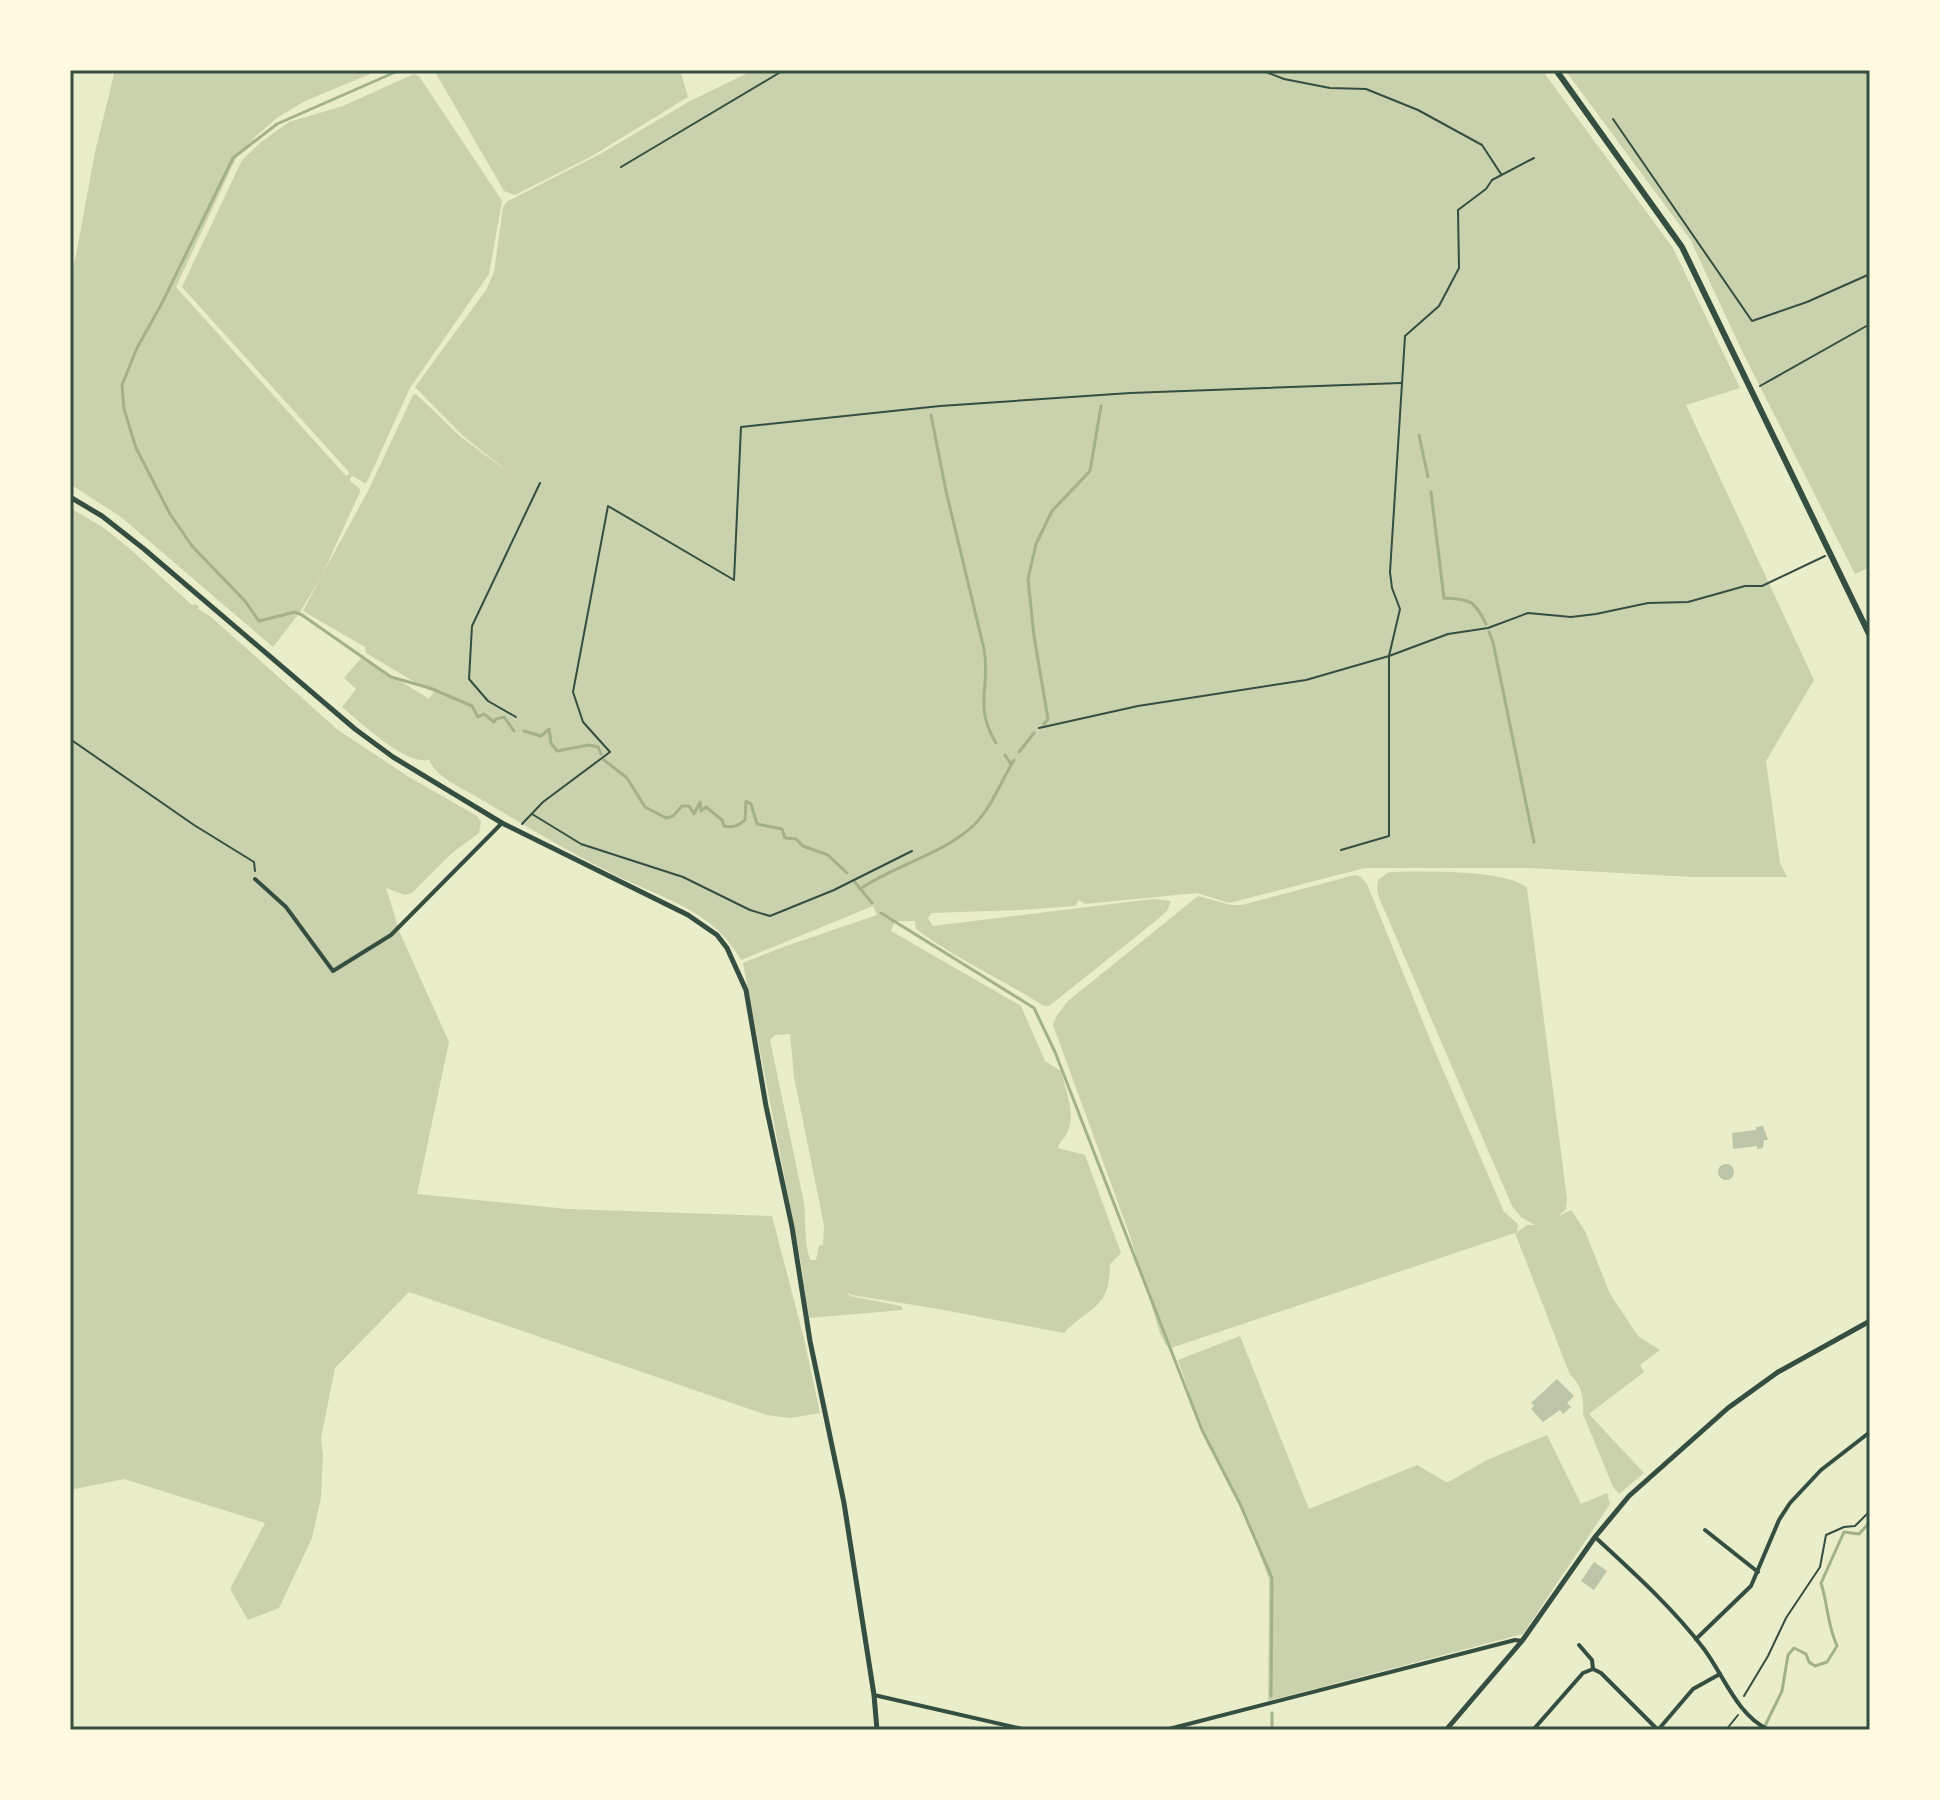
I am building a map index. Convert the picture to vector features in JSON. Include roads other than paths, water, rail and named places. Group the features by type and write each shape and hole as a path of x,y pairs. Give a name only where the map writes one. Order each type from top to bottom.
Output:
{"main road":[{"path":"1556,70 1682,247 1870,636"}],"street":[{"path":"70,497 102,516 144,549 355,729 393,757 516,831 688,915 717,935 731,954 746,990 822,1401 833,1441 877,1730"},
{"path":"255,879 286,907 333,971 391,935 502,823"},
{"path":"1446,1730 1522,1641 1595,1537 1629,1496 1713,1420 1778,1372 1870,1321"},
{"path":"1696,1639 1751,1586 1779,1520 1790,1503 1821,1470 1870,1432"},
{"path":"1705,1530 1758,1572"},
{"path":"1595,1537 1696,1639 1743,1709 1769,1730"},
{"path":"1165,1730 1515,1640 1522,1641"},
{"path":"1579,1645 1592,1660 1593,1669"},
{"path":"1533,1730 1583,1673 1593,1669 1601,1673 1658,1730 1693,1689 1720,1674"},
{"path":"874,1695 1027,1730"}],"waterway":[{"path":"400,70 277,124 233,158 137,348 122,385 124,409 136,448 170,514 192,546 245,601 259,621 295,612 302,615 391,677 430,688 472,706 478,717 484,714 494,722 504,717 514,731"},
{"path":"1044,724 1048,719 1028,579 1036,544 1052,511 1090,471 1101,406"},
{"path":"931,415 984,649 985,718 996,743"},
{"path":"1419,435 1428,477"},
{"path":"1431,492 1444,598 1470,602 1486,624"},
{"path":"1489,632 1534,842"},
{"path":"524,731 541,736 549,729 551,743 557,751 589,745 598,747 601,754"},
{"path":"1019,752 1034,733"},
{"path":"1005,755 1011,764"},
{"path":"604,760 627,778 645,807 666,818 673,816 682,806 689,806 694,814 700,802 701,811 706,807 722,820 724,826 733,827 745,820 746,801 751,804 757,824 782,829 785,838 796,839 803,846 828,855 847,873"},
{"path":"860,889 962,835 987,809 1014,760"},
{"path":"854,881 872,903"},
{"path":"881,913 1034,1008 1055,1052 1202,1430 1240,1504 1272,1578 1271,1696"},
{"path":"1763,1730 1782,1691 1788,1655 1794,1648 1806,1654 1815,1666 1827,1662 1837,1646 1821,1583 1844,1532 1859,1534 1870,1522"},
{"path":"1272,1713 1272,1730"}]}
